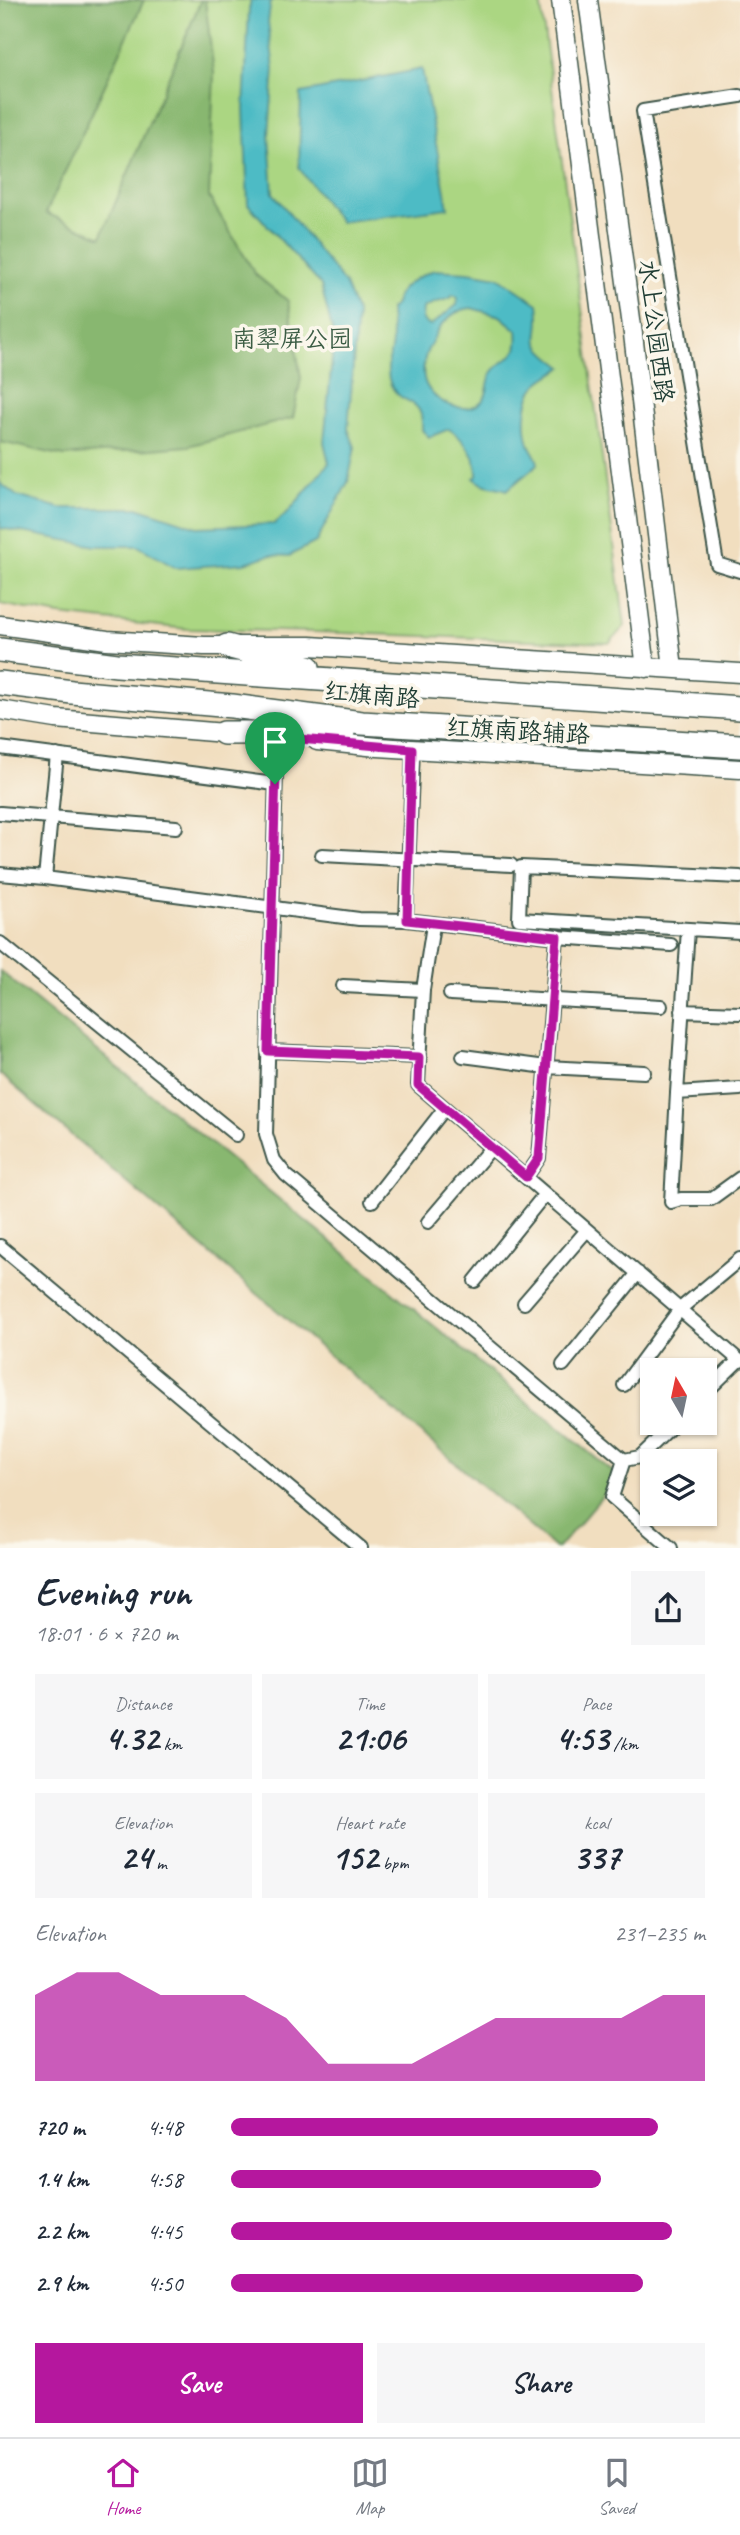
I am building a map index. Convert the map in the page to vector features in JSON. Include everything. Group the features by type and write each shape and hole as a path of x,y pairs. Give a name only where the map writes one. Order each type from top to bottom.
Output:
{"highway":[{"path":"227,646 372,682"},
{"name":"红旗南路","path":"0,650 117,665 740,708"},
{"name":"红旗南路","path":"0,683 232,706 362,723 740,746"},
{"path":"224,733 341,732 362,723"}],"main road":[{"path":"561,0 646,668"},
{"name":"水上公园西路","path":"588,0 673,668"},
{"path":"0,625 107,640 321,647 740,673"},
{"name":"红旗南路辅路","path":"0,710 56,719 412,749 740,769"}],"street":[{"path":"740,96 643,111 717,564 740,571"},
{"path":"277,737 266,1134 274,1160 286,1175 624,1460"},
{"path":"0,748 275,784"},
{"path":"407,920 412,749"},
{"path":"45,878 57,755"},
{"path":"0,813 176,827"},
{"path":"322,855 512,866"},
{"path":"740,877 521,867 519,919 740,932"},
{"path":"0,874 359,919 407,920 557,937 671,944"},
{"path":"433,925 423,990 418,1085 739,1360 718,1380"},
{"path":"688,929 671,1202 681,1199 711,1199 740,1178"},
{"path":"526,1177 539,1158 557,937"},
{"path":"0,943 236,1135"},
{"path":"343,986 423,990"},
{"path":"450,994 661,1006"},
{"path":"682,1011 740,1013"},
{"path":"268,1051 419,1057"},
{"path":"464,1056 546,1067 644,1072"},
{"path":"677,1093 740,1089"},
{"path":"372,1201 445,1108"},
{"path":"428,1222 491,1148"},
{"path":"475,1281 545,1194"},
{"path":"524,1303 587,1230"},
{"path":"0,1246 361,1548"},
{"path":"624,1385 680,1309 740,1259"},
{"path":"563,1365 638,1273"},
{"path":"624,1460 640,1457 663,1435"},
{"path":"624,1460 612,1497 671,1548"}],"green space":[{"name":"南翠屏公园","path":"0,0 540,0 625,626 609,643 187,629 60,615 0,604"},
{"path":"0,0 144,0 46,213 101,237 201,0 205,0 214,73 209,197 256,275 288,301 301,378 293,418 188,446 64,456 0,442"},
{"path":"0,971 619,1477 558,1548 0,1074"}],"water":[{"path":"251,0 271,0 268,22 274,69 269,135 273,193 345,284 357,314 348,429 355,447 348,482 316,542 289,556 270,555 245,563 176,568 138,546 96,546 0,528 0,483 17,496 60,508 140,508 197,527 274,524 289,511 329,463 324,442 334,338 321,285 248,204 244,109"},
{"path":"422,69 448,208 340,222 299,168 301,93"},
{"path":"434,270 498,277 538,304 537,339 543,350 563,367 542,380 529,398 526,430 538,464 507,490 485,485 474,478 477,476 477,469 469,450 449,429 429,437 422,430 420,411 396,392 389,379 392,342 390,309 404,287","holes":["452,295 458,297 457,305 431,325 426,324 422,318 423,308 451,298","471,308 500,316 517,330 517,340 514,353 492,373 484,399 477,405 459,408 433,394 424,378 424,365 429,348 444,323 456,313"]}],"route":[{"path":"277,737 412,749 407,920 557,937 539,1158 526,1177 418,1085 419,1057 268,1051 275,784 277,737"}]}
